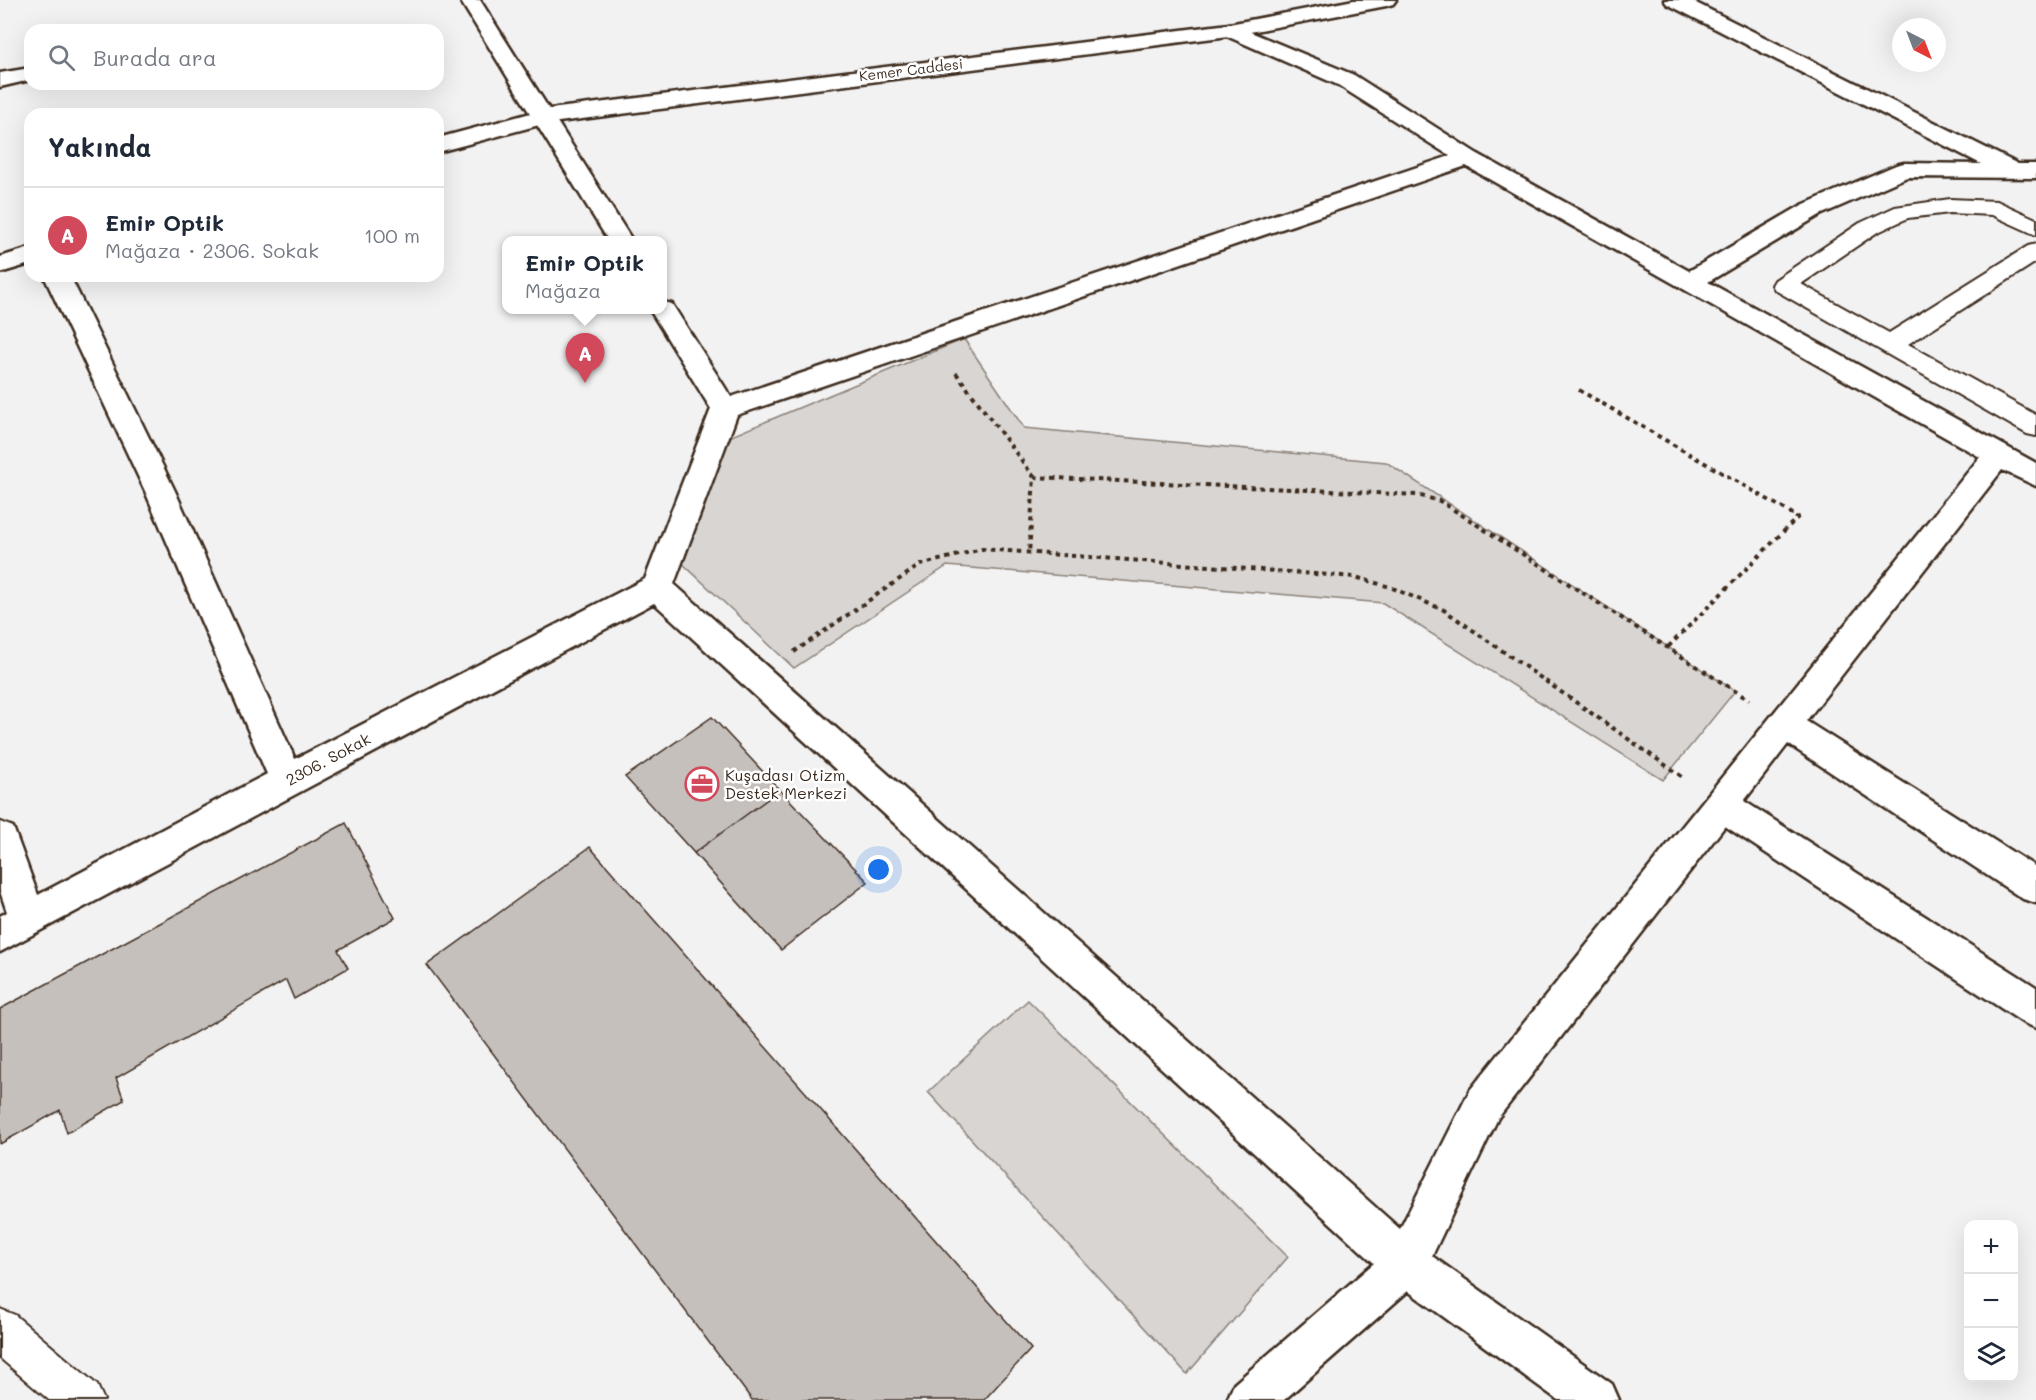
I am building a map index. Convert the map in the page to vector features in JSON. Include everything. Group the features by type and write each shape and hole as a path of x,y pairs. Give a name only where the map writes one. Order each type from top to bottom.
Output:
{"street":[{"path":"470,0 617,236"},
{"name":"Kemer Caddesi","path":"444,143 542,117 1229,30 1386,0"},
{"path":"1674,0 2010,169"},
{"path":"1229,30 1346,80 1468,158 2036,476"},
{"path":"0,80 24,75"},
{"path":"725,409 1468,158"},
{"path":"1689,282 1811,210 1904,171 2010,169 2036,171"},
{"path":"0,265 24,258"},
{"path":"60,282 160,491 287,780"},
{"path":"666,314 725,409"},
{"path":"725,409 657,587 1406,1263 1596,1400"},
{"path":"1250,1400 1406,1263 1484,1104 1998,454"},
{"name":"2306. Sokak","path":"14,927 287,780 657,587"},
{"path":"1784,724 2036,887"},
{"path":"1721,804 2036,1009"},
{"path":"0,838 14,927"}],"lane":[{"path":"2036,228 1997,208 1950,206 1903,212 1868,228 1784,285 2036,428"},
{"path":"1889,345 2036,251"},
{"path":"0,1330 82,1400"}],"path":[{"path":"956,373 1034,477 1029,554"},
{"path":"1579,390 1798,518 1667,648"},
{"path":"1034,477 1418,495 1440,501 1784,724"},
{"path":"759,679 822,631 920,565 982,549 1354,577 1390,586 1444,610 1721,804"}],"shaded area":[{"path":"964,339 1024,428 1386,462 1735,691 1663,780 1383,603 947,566 794,668 682,563 729,437"},
{"path":"1028,1000 1288,1257 1187,1374 928,1092"}],"building":[{"name":"Kuşadası Otizm Destek Merkezi","path":"712,717 780,790 694,853 625,777"},
{"path":"780,790 868,882 781,950 694,853"},
{"path":"346,823 395,918 338,950 348,968 294,999 286,980 116,1078 124,1100 67,1133 60,1110 0,1144 0,1009"},
{"path":"590,847 1031,1349 984,1400 752,1400 427,965"}],"place":[{"name":"Emir Optik","path":"585,383"},
{"name":"Kuşadası Otizm Destek Merkezi","path":"702,784"}]}
